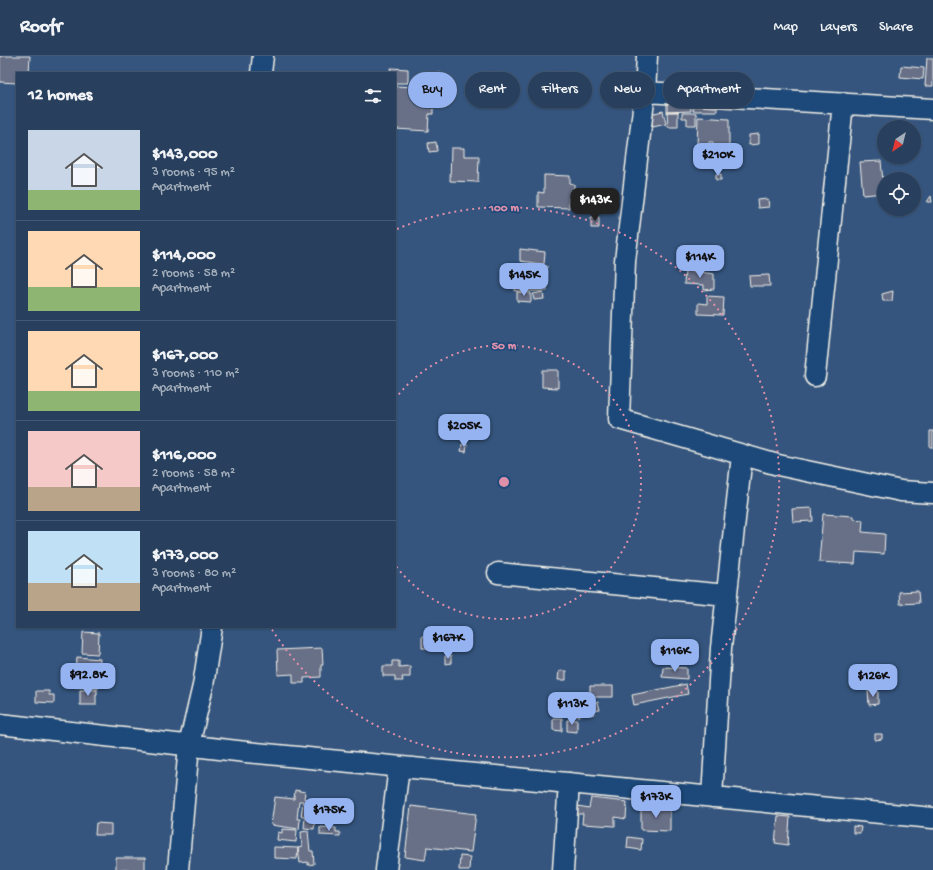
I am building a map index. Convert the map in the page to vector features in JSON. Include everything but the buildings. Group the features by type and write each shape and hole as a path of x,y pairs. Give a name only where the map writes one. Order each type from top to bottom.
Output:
{"street":[{"path":"261,72 263,56"},
{"path":"646,72 647,56"},
{"path":"655,93 933,109"},
{"path":"815,376 843,103"},
{"path":"643,108 625,260 619,419 778,465 901,491 933,492"},
{"path":"712,797 721,648 742,455"},
{"path":"498,574 727,595"},
{"path":"178,870 189,745 203,686 212,628"},
{"path":"0,724 399,767 933,818"},
{"path":"386,870 399,767"},
{"path":"563,870 569,783"}]}
